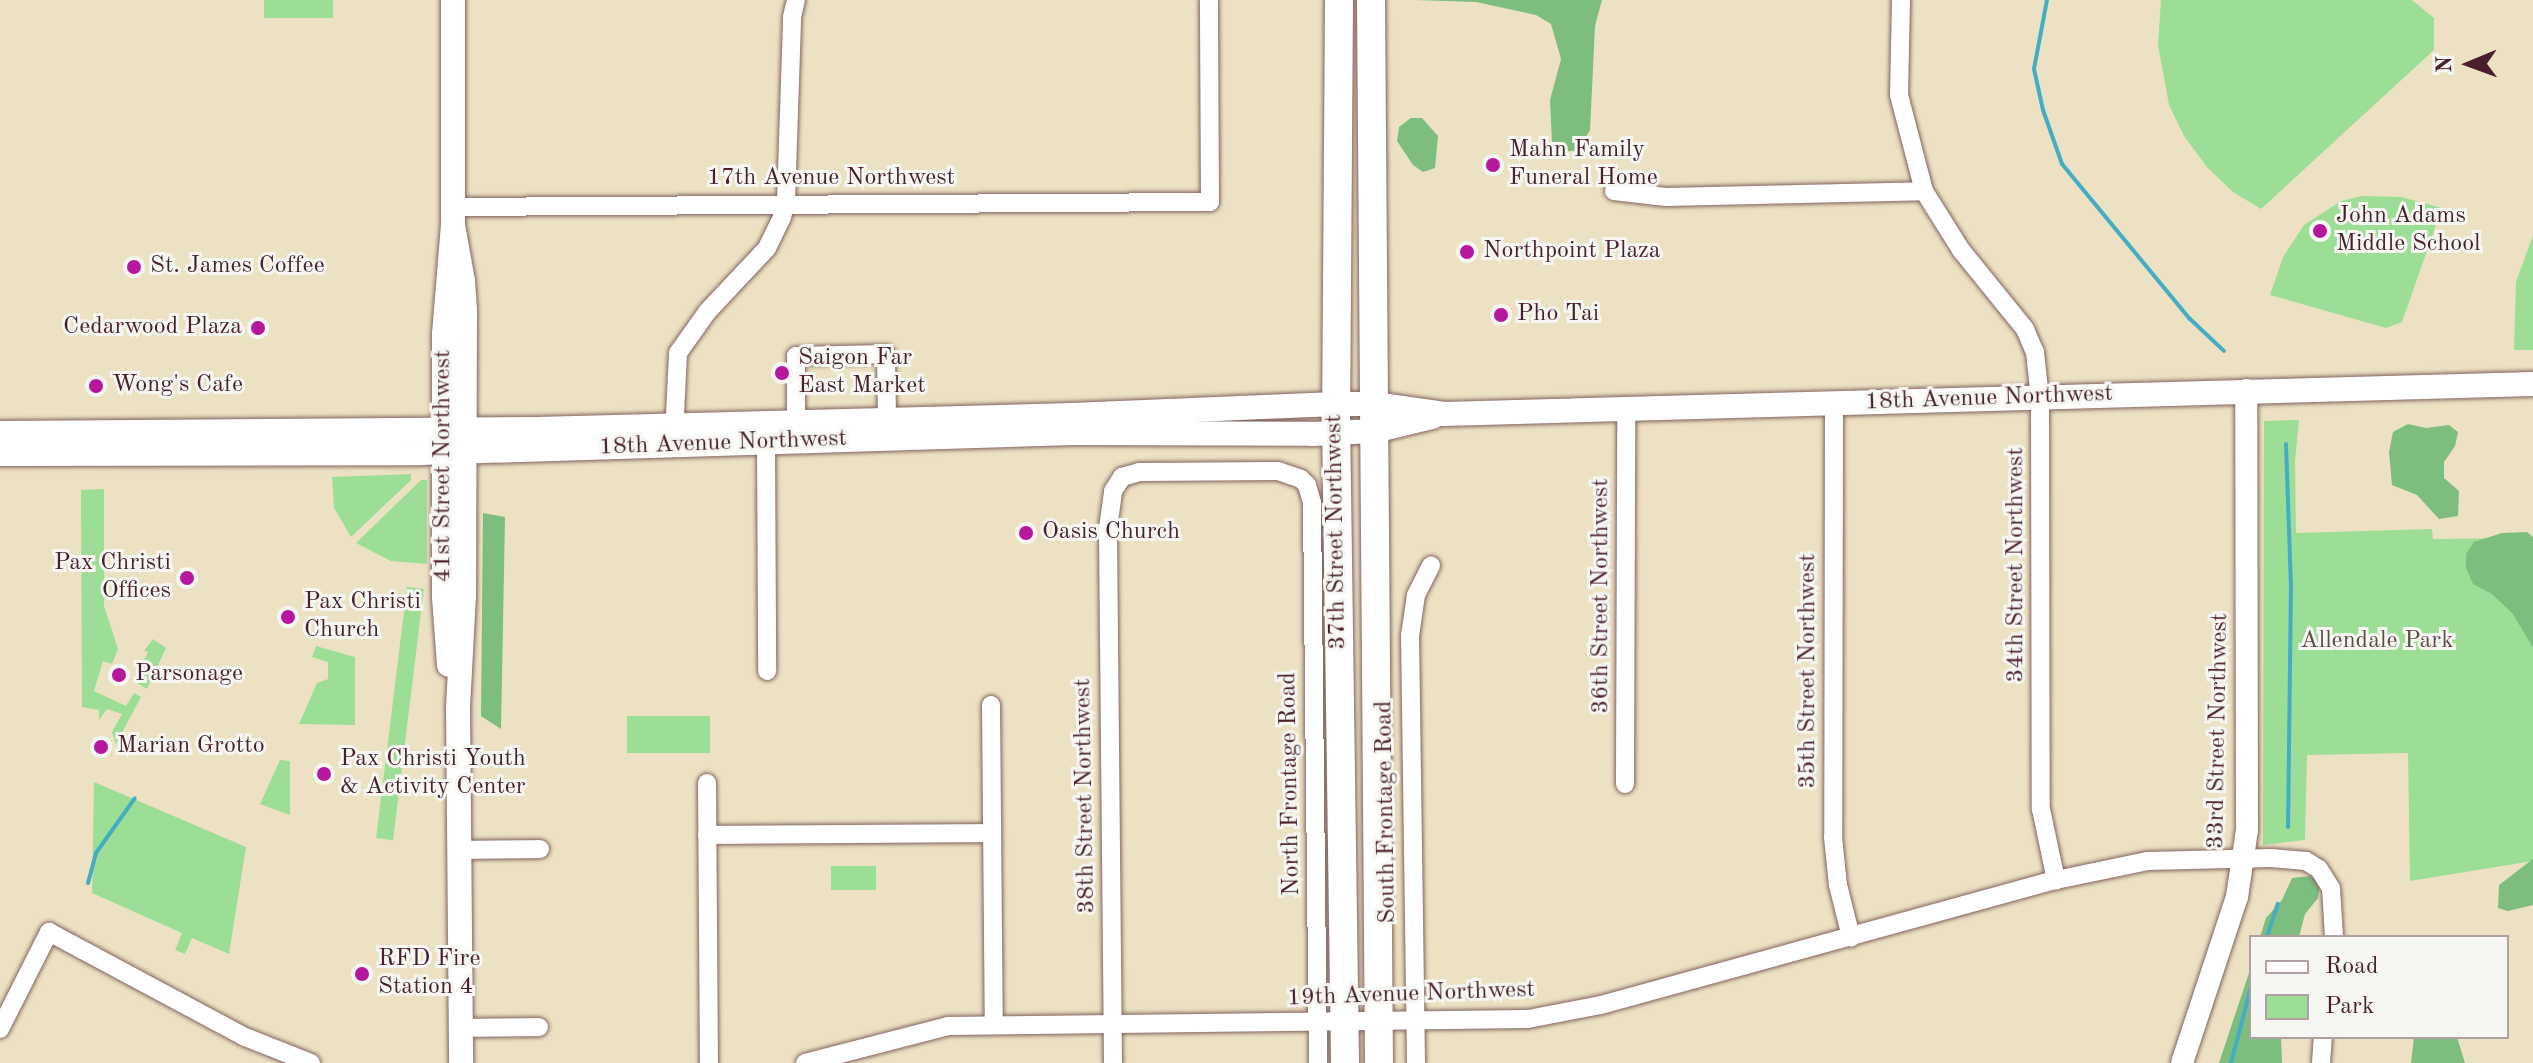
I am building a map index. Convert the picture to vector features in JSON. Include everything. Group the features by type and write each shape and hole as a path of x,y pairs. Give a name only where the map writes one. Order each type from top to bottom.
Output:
{"main road":[{"name":"41st Street Northwest","path":"453,0 453,216 445,292 454,440 446,631 458,707 461,1063"},
{"name":"37th Street Northwest","path":"1339,0 1331,1022 1345,1063"},
{"name":"37th Street Northwest","path":"1371,0 1379,1063"},
{"name":"18th Avenue Northwest","path":"674,436 766,443 1074,433 1336,432 1374,417 1444,414 2533,384"},
{"name":"18th Avenue Northwest","path":"0,454 674,436 796,423 1336,404 1374,417"},
{"name":"18th Avenue Northwest","path":"0,433 454,440"}],"street":[{"name":"17th Avenue Northwest","path":"453,216 786,202 1210,202 1209,0"},
{"name":"34th Street Northwest","path":"1901,0 1899,95 1924,191 1961,250 2031,340 2040,399 2041,809 2056,880"},
{"path":"674,436 678,353 707,312 767,248 786,202 795,1"},
{"path":"1614,191 1666,197 1924,191"},
{"path":"796,423 796,356 811,355 886,354 887,421"},
{"name":"33rd Street Northwest","path":"2182,1063 2237,897 2243,859 2247,798 2246,390"},
{"name":"35th Street Northwest","path":"1834,404 1833,837 1838,885 1851,937"},
{"name":"36th Street Northwest","path":"1625,784 1626,408"},
{"path":"766,443 767,671"},
{"name":"North Frontage Road","path":"1108,528 1117,483 1129,473 1284,472 1307,485 1312,503 1331,1022 1318,1063"},
{"name":"38th Street Northwest","path":"1108,528 1113,1063"},
{"name":"South Frontage Road","path":"1416,1063 1411,887 1410,636 1416,595 1431,566"},
{"path":"991,705 994,1025"},
{"path":"707,783 709,1063"},
{"path":"707,835 992,833"},
{"path":"459,850 540,849"},
{"name":"19th Avenue Northwest","path":"805,1063 932,1029 994,1025 1528,1019 1561,1014 2056,880 2130,863 2296,859 2319,869 2331,888 2334,935"},
{"path":"0,1029 49,932 245,1037 311,1063"},
{"path":"461,1028 539,1027"},
{"path":"2321,1063 2323,1039"}],"green space":[{"path":"264,0 333,0 333,18 264,18"},
{"path":"1415,0 1602,0 1595,26 1590,130 1578,150 1563,152 1552,142 1550,100 1561,59 1551,24 1536,15 1476,2"},
{"path":"2161,0 2412,0 2434,18 2434,50 2261,209 2233,192 2207,167 2184,136 2169,105 2158,45"},
{"path":"1411,118 1422,118 1438,136 1435,168 1423,172 1413,165 1397,141 1399,127"},
{"path":"2362,196 2401,197 2442,208 2402,322 2386,328 2270,295 2283,257 2304,225 2341,201"},
{"path":"2533,235 2533,350 2514,350 2516,282"},
{"name":"Allendale Park","path":"2299,420 2295,461 2296,533 2432,529 2433,539 2533,538 2533,861 2410,881 2408,753 2307,755 2305,840 2263,845 2264,421"},
{"path":"2408,424 2426,428 2449,425 2458,432 2455,446 2444,462 2444,478 2459,491 2458,516 2439,519 2417,495 2392,485 2389,452 2393,432"},
{"path":"411,474 411,480 351,537 334,508 332,477"},
{"path":"421,480 427,480 427,564 391,561 356,543"},
{"path":"104,489 104,606 118,649 112,664 103,661 94,691 126,706 134,693 141,697 116,744 112,732 122,714 107,709 99,720 99,710 82,707 81,490"},
{"path":"483,513 505,517 501,729 481,716"},
{"path":"2527,532 2533,537 2533,648 2513,614 2492,594 2473,584 2466,568 2466,554 2474,542 2502,533"},
{"path":"407,587 424,589 393,840 376,838"},
{"path":"153,639 166,648 147,689 134,681 148,652 144,651"},
{"path":"316,646 355,657 355,725 299,724 317,683 328,679 328,662 312,657"},
{"path":"627,716 710,716 710,753 627,753"},
{"path":"280,760 290,761 290,815 260,804"},
{"path":"94,782 246,847 229,954 192,938 185,954 175,950 182,933 92,893"},
{"path":"2533,859 2533,905 2508,911 2498,908 2499,885"},
{"path":"831,866 876,866 876,890 831,890"},
{"path":"2310,876 2320,884 2318,898 2305,914 2300,935 2261,935 2266,918 2282,900 2292,878"},
{"path":"2249,973 2249,1039 2281,1039 2282,1063 2219,1063"},
{"path":"2414,1039 2458,1039 2465,1063 2411,1063"}],"waterway":[{"path":"2047,0 2034,69 2043,110 2062,164 2189,318 2224,351"},
{"path":"2286,444 2291,584 2288,827"},
{"path":"88,883 96,853 135,798"},
{"path":"2268,935 2278,904"},
{"path":"2231,1063 2249,995"}],"place":[{"name":"Mahn Family Funeral Home","path":"1493,165"},
{"name":"John Adams Middle School","path":"2320,231"},
{"name":"Northpoint Plaza","path":"1467,252"},
{"name":"St. James Coffee","path":"134,267"},
{"name":"Pho Tai","path":"1501,315"},
{"name":"Cedarwood Plaza","path":"258,328"},
{"name":"Saigon Far East Market","path":"782,373"},
{"name":"Wong's Cafe","path":"96,386"},
{"name":"Oasis Church","path":"1026,533"},
{"name":"Pax Christi Offices","path":"187,578"},
{"name":"Pax Christi Church","path":"288,617"},
{"name":"Parsonage","path":"119,675"},
{"name":"Marian Grotto","path":"101,747"},
{"name":"Pax Christi Youth & Activity Center","path":"324,774"},
{"name":"RFD Fire Station 4","path":"362,974"}]}
